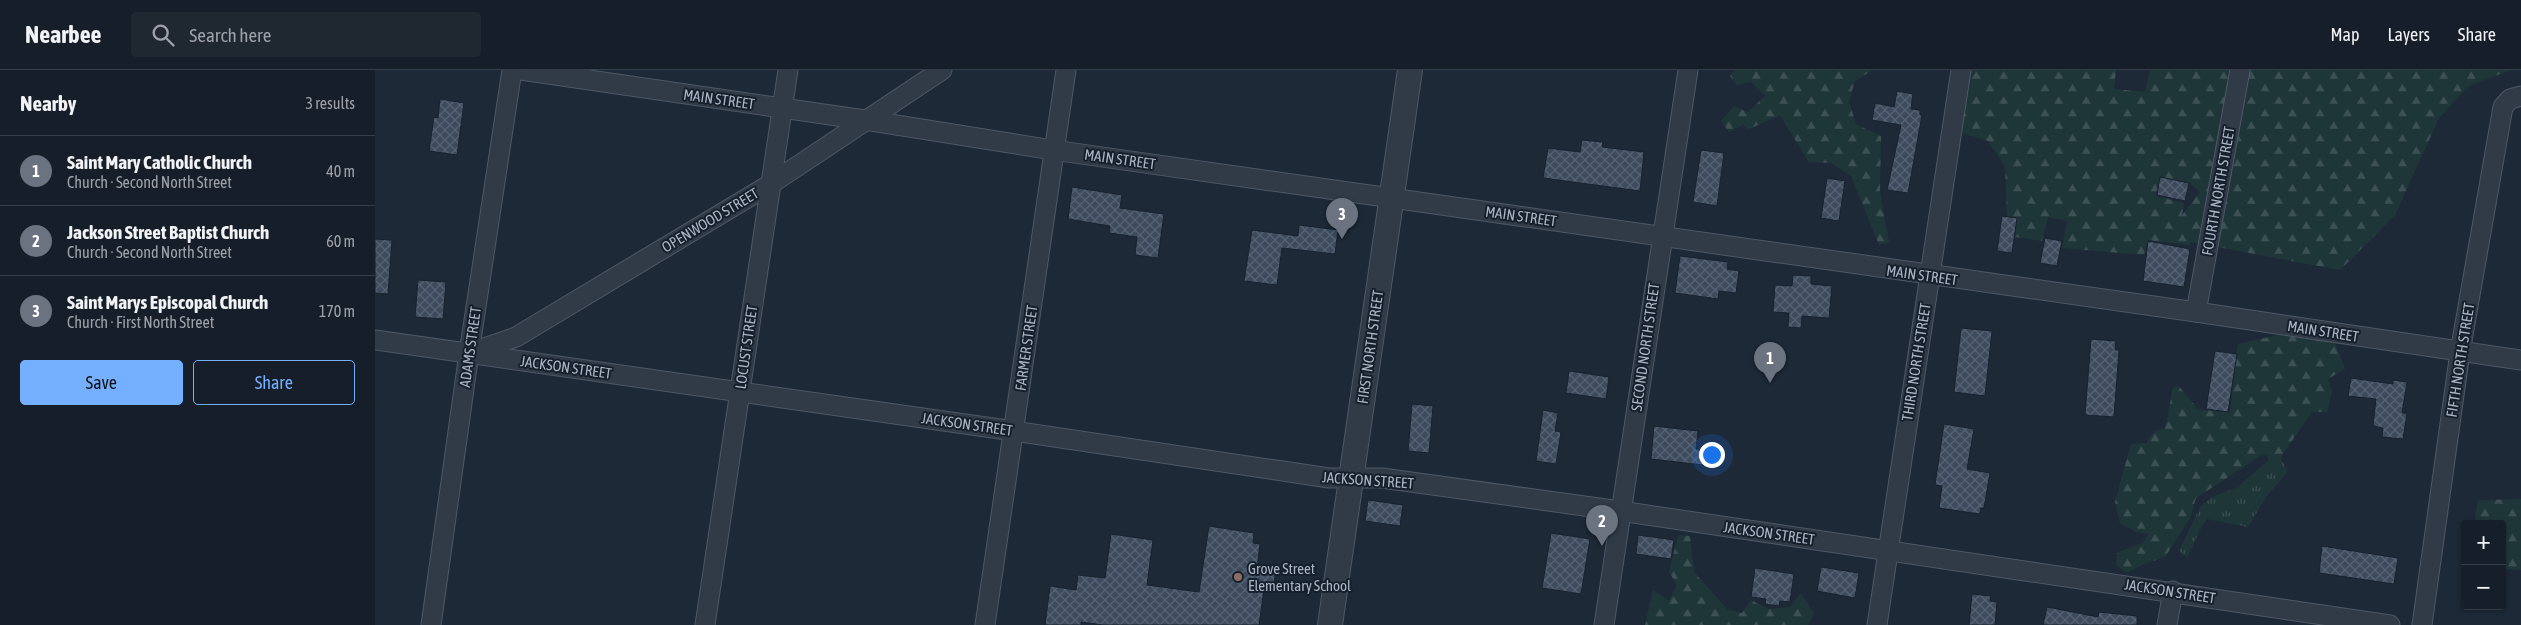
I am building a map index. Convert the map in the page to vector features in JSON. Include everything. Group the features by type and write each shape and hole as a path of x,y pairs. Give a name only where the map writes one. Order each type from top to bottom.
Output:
{"street":[{"name":"ADAMS STREET","path":"431,625 469,353 512,70"},
{"name":"MAIN STREET","path":"521,70 865,120 1053,150 1391,197 1929,276 2197,312 2521,360"},
{"name":"LOCUST STREET","path":"705,625 769,185 788,70"},
{"name":"OPENWOOD STREET","path":"469,353 516,337 769,185 942,70"},
{"name":"FARMER STREET","path":"985,625 1066,70"},
{"name":"FIRST NORTH STREET","path":"1330,625 1410,70"},
{"name":"SECOND NORTH STREET","path":"1604,625 1661,237 1688,70"},
{"name":"THIRD NORTH STREET","path":"1877,625 1961,70"},
{"name":"FOURTH NORTH STREET","path":"2197,312 2240,70"},
{"name":"FIFTH NORTH STREET","path":"2422,625 2460,352 2503,107 2515,97"},
{"name":"JACKSON STREET","path":"375,340 1014,430 1329,478 1382,478 1620,511 2173,591 2390,625"},
{"path":"2167,625 2173,591"}],"green space":[{"path":"1735,70 1873,70 1855,81 1849,101 1856,124 1881,136 1880,192 1889,242 1879,245 1851,176 1831,163 1809,162 1780,115 1749,129 1743,125 1729,132 1721,121 1734,106 1748,112 1765,96 1751,82 1737,85 1730,76"},
{"path":"1970,70 2116,70 2114,89 2145,92 2150,70 2511,70 2469,86 2439,118 2395,215 2340,270 2190,242 2190,245 2148,240 2144,255 2062,248 2067,221 2048,217 2042,241 2015,237 2017,218 2007,216 2005,166 1988,141 1961,133","holes":["2160,177 2189,182 2200,192 2182,215 2184,203 2156,196"]},
{"path":"2296,331 2332,336 2345,369 2328,379 2332,391 2327,412 2312,412 2282,455 2262,455 2196,498 2190,518 2165,557 2142,565 2127,573 2116,565 2117,553 2144,542 2148,534 2136,532 2120,523 2115,502 2131,444 2147,443 2153,433 2165,429 2173,387 2178,385 2198,409 2230,413 2238,344"},
{"path":"2266,455 2282,455 2281,460 2288,471 2266,497 2248,527 2207,519 2187,558 2179,551 2200,507 2212,497 2236,488 2269,460"},
{"path":"2521,499 2521,570 2506,569 2506,520 2475,520 2478,500"},
{"path":"1678,535 1690,536 1694,572 1728,610 1742,613 1751,600 1768,609 1790,607 1801,593 1814,614 1808,625 1645,625 1653,590 1669,601 1677,585 1669,572"}],"building":[{"path":"1897,91 1913,94 1911,109 1920,110 1920,115 1922,115 1908,193 1887,190 1901,125 1872,120 1875,103 1894,107"},
{"path":"440,99 464,103 457,155 429,151 434,117 438,118"},
{"path":"1582,140 1603,142 1602,147 1644,152 1640,191 1543,178 1548,148 1580,152"},
{"path":"1701,150 1724,153 1717,206 1693,202"},
{"path":"2160,177 2189,183 2185,201 2157,195"},
{"path":"1827,178 1845,181 1839,221 1821,218"},
{"path":"1072,187 1122,195 1120,208 1164,214 1158,258 1135,255 1137,237 1109,233 1110,226 1068,219"},
{"path":"2002,216 2017,218 2012,253 1997,251"},
{"path":"1299,225 1338,230 1335,254 1282,248 1277,285 1244,281 1252,230 1298,236"},
{"path":"2045,238 2062,241 2057,266 2040,263"},
{"path":"375,239 392,240 388,294 375,293"},
{"path":"2148,241 2190,249 2184,287 2143,281"},
{"path":"1680,256 1728,262 1727,269 1739,271 1736,293 1719,291 1718,299 1675,293"},
{"path":"1793,275 1811,276 1811,284 1832,286 1829,318 1802,316 1801,328 1788,327 1789,313 1773,312 1775,285 1792,286"},
{"path":"418,280 446,282 443,319 415,317"},
{"path":"1961,328 1992,331 1985,396 1954,392"},
{"path":"2091,339 2116,341 2115,350 2119,350 2114,417 2085,415"},
{"path":"2215,351 2237,354 2228,412 2206,409"},
{"path":"1569,371 1609,377 1606,399 1566,393"},
{"path":"2351,378 2393,384 2393,380 2407,382 2402,413 2407,413 2403,439 2382,437 2383,428 2373,426 2376,399 2348,396"},
{"path":"1412,404 1433,406 1429,453 1408,451"},
{"path":"1543,410 1558,413 1555,431 1561,432 1556,464 1536,461"},
{"path":"1944,424 1974,429 1967,469 1990,473 1984,508 1981,508 1980,514 1939,508 1942,486 1935,485"},
{"path":"1654,426 1698,431 1696,449 1714,451 1712,466 1651,459"},
{"path":"1368,500 1403,505 1400,526 1365,521"},
{"name":"Grove Street Elementary School","path":"1209,526 1254,533 1253,543 1260,544 1257,568 1276,570 1273,591 1264,590 1259,625 1103,625 1081,622 1081,625 1045,625 1050,586 1076,590 1078,575 1105,578 1111,534 1153,540 1147,585 1199,592"},
{"path":"1551,533 1590,539 1581,594 1542,588"},
{"path":"1638,535 1674,540 1671,559 1636,554"},
{"path":"2322,546 2398,558 2394,584 2319,573"},
{"path":"1821,567 1859,573 1855,598 1817,591"},
{"path":"1755,568 1794,574 1790,602 1780,601 1779,606 1765,604 1766,599 1751,597"},
{"path":"1972,594 1991,596 1990,601 1997,602 1995,625 1969,625"},
{"path":"2047,607 2098,617 2099,612 2137,616 2137,625 2043,625"}],"place":[{"name":"Saint Marys Episcopal Church","path":"1342,239"},
{"name":"Saint Mary Catholic Church","path":"1770,383"},
{"name":"Jackson Street Baptist Church","path":"1602,546"},
{"name":"Grove Street Elementary School","path":"1238,577"}]}
